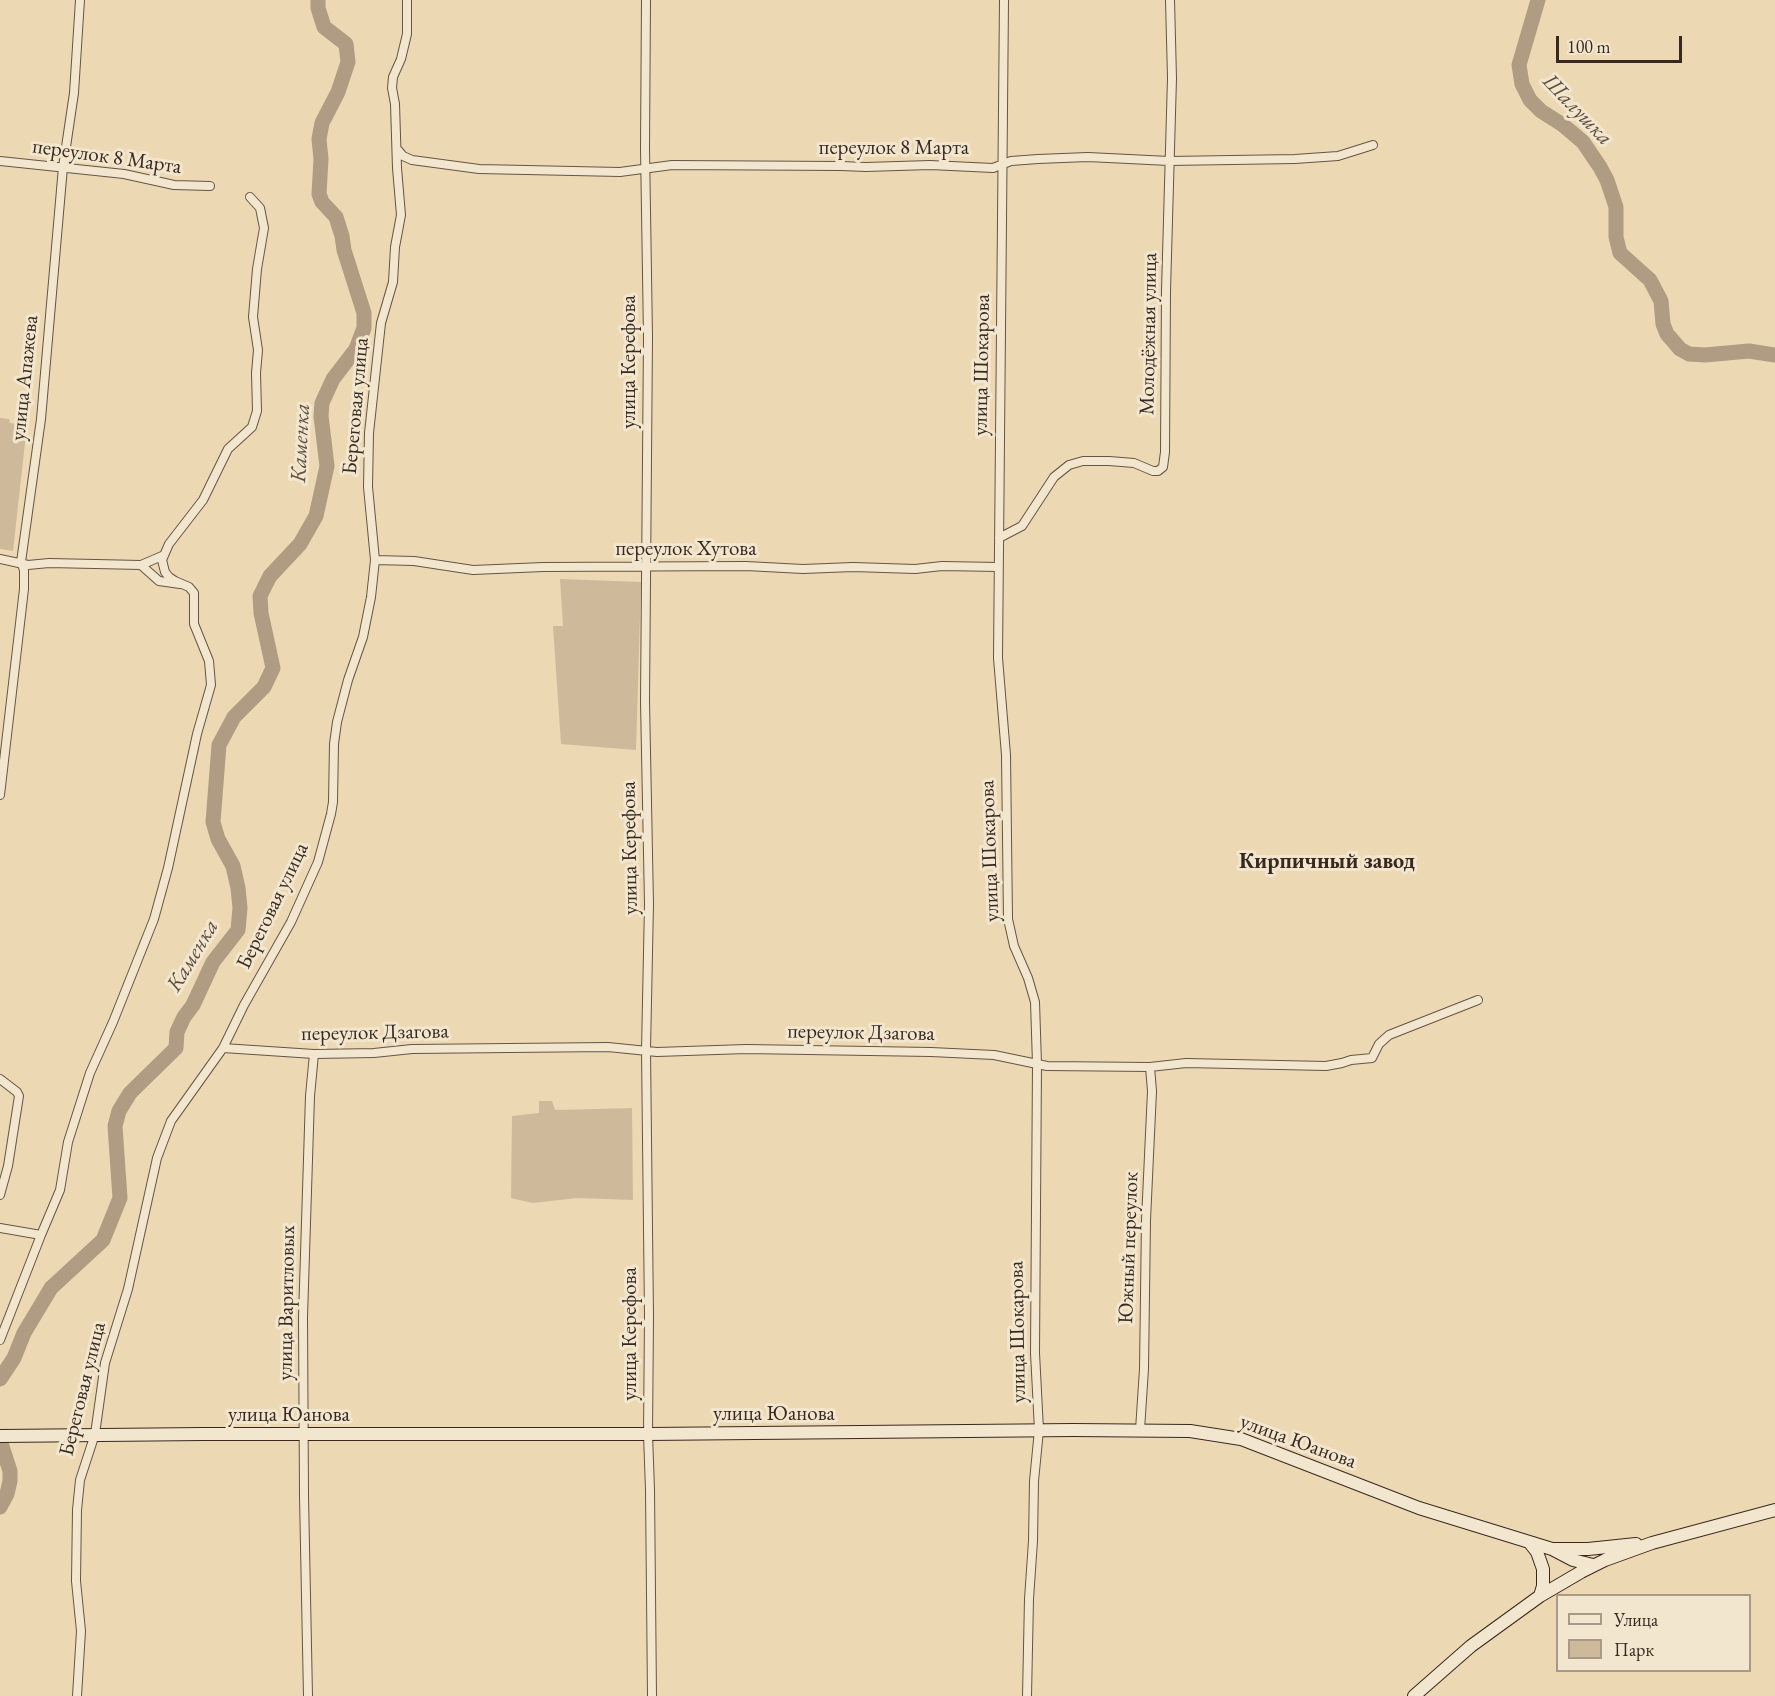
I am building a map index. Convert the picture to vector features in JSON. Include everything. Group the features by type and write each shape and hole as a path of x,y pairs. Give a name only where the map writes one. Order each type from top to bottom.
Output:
{"street":[{"name":"улица Апажева","path":"0,795 24,589 25,577 21,562 41,419 63,167 74,93 80,0"},
{"name":"Береговая улица","path":"77,1696 81,1631 76,1581 81,1473 95,1434 105,1363 128,1289 161,1145 171,1121 223,1048 244,1005 290,923 324,845 333,801 333,752 337,722 367,621 375,560 368,487 369,423 381,323 393,282 395,247 401,215 392,82 407,39 406,0"},
{"name":"улица Керефова","path":"646,0 648,337 645,711 649,808 646,1050 652,1696"},
{"name":"улица Шокарова","path":"1004,0 998,658 1006,755 1008,920 1014,946 1028,978 1035,1002 1037,1064 1035,1353 1039,1430 1034,1481 1027,1696"},
{"name":"Молодёжная улица","path":"999,538 1022,526 1054,477 1069,465 1083,461 1116,461 1134,463 1154,471 1163,467 1172,78 1170,0"},
{"name":"переулок 8 Марта","path":"412,160 490,169 620,172 672,165 866,167 930,165 993,168 1019,160 1088,158 1169,161 1338,156 1373,145"},
{"path":"398,150 403,156 412,160 398,175"},
{"name":"переулок 8 Марта","path":"0,161 124,174 174,185 210,186"},
{"path":"0,559 28,565 49,563 141,565 162,556 203,500 228,449 252,427 257,411 258,350 253,317 257,269 264,228 260,208 250,197"},
{"path":"162,556 165,572 180,584"},
{"name":"переулок Хутова","path":"375,560 414,561 473,570 543,567 746,566 915,569 942,566 998,567"},
{"path":"0,1340 60,1190 68,1142 90,1073 154,918 168,868 197,734 211,685 209,661 194,624 194,593 189,587 159,581 141,565"},
{"name":"переулок Дзагова","path":"223,1048 314,1054 608,1047 646,1050 954,1052 994,1055 1037,1064 1150,1067 1186,1063 1326,1066 1372,1058 1379,1044 1389,1035 1478,1000"},
{"name":"улица Варитловых","path":"308,1696 304,1256 310,1075 314,1054"},
{"name":"Южный переулок","path":"1140,1430 1144,1370 1146,1220 1152,1091 1150,1067"},
{"path":"0,1079 17,1092 18,1096 8,1166 0,1195"},
{"path":"0,1228 41,1235"},
{"name":"улица Юанова","path":"0,1436 1039,1430 1210,1433 1241,1439 1419,1508 1552,1549"},
{"path":"1414,1696 1471,1646 1540,1596 1593,1565 1664,1540 1775,1510"},
{"path":"1552,1549 1587,1549 1664,1540"},
{"path":"1530,1543 1537,1552 1543,1569 1543,1586 1540,1596"},
{"path":"1552,1549 1573,1560 1593,1565"}],"green space":[{"path":"0,418 9,419 10,423 27,425 13,551 0,549"},
{"path":"560,579 641,582 636,750 561,744 553,626 563,626"},
{"path":"539,1101 552,1101 555,1110 632,1108 633,1200 578,1198 532,1203 511,1198 512,1116 539,1113"}],"waterway":[{"name":"Каменка","path":"0,1379 14,1358 24,1333 51,1288 103,1240 120,1198 115,1126 119,1111 130,1093 176,1048 177,1032 184,1017 193,1005 213,962 238,930 240,908 233,866 218,839 213,822 219,745 234,717 264,687 273,668 261,613 260,596 270,576 300,544 316,516 327,466 321,416 322,403 333,379 356,349 364,328 364,313 336,217 322,202 319,194 321,159 319,139 322,123 338,92 348,62 346,44 324,27 318,0"},
{"name":"Шалушка","path":"1538,0 1519,65 1522,84 1530,100 1583,142 1600,167 1616,207 1616,237 1620,253 1650,280 1661,301 1663,324 1667,334 1680,349 1689,354 1749,351 1775,355"},
{"name":"Каменка","path":"0,1440 10,1471 7,1494 0,1507"}],"district":[{"name":"Кирпичный завод","path":"1327,862"}]}
